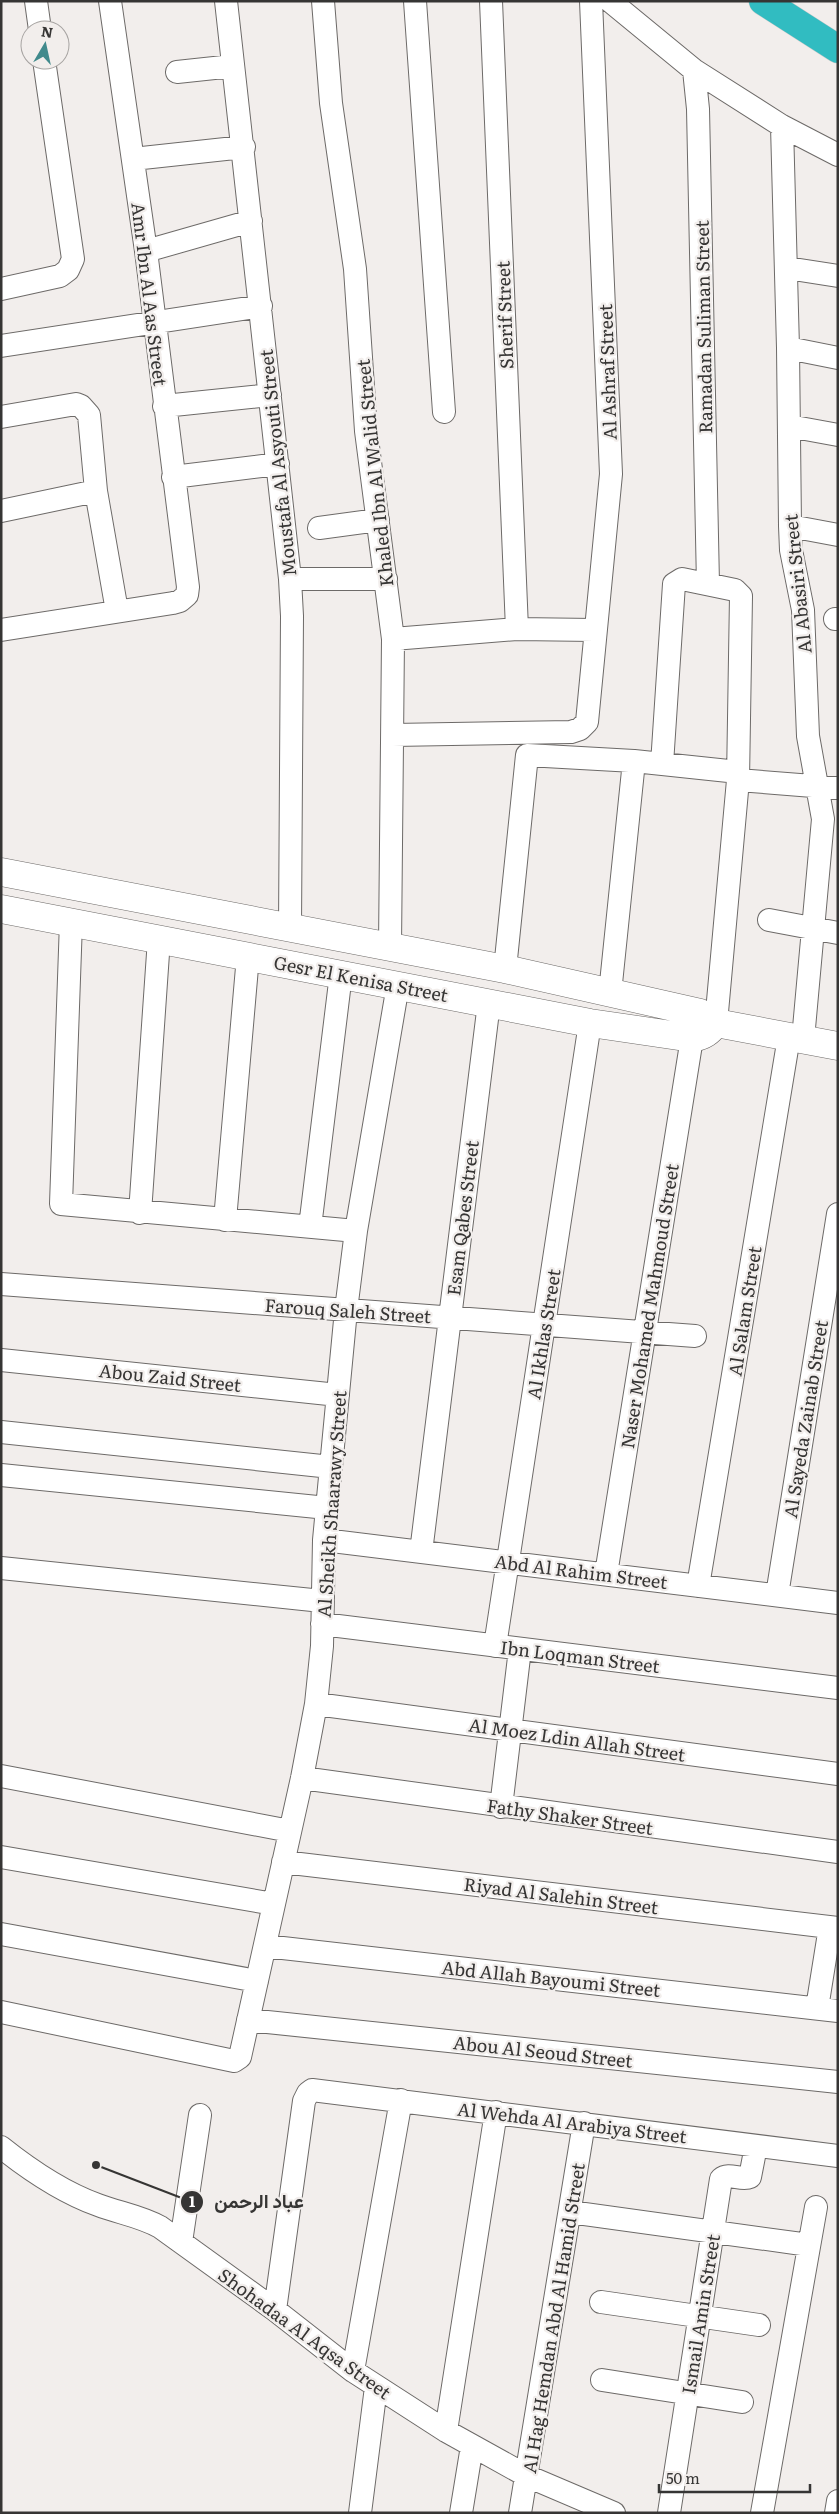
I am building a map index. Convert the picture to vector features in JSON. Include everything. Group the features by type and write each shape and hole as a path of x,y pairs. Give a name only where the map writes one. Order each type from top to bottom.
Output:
{"highway":[{"path":"763,1 838,50"}],"main road":[{"name":"Gesr El Kenisa Street","path":"1,872 505,969 700,1013 716,1023 838,1046"},
{"name":"Gesr El Kenisa Street","path":"1,909 590,1023 692,1038"},
{"path":"692,1038 702,1036 716,1023"}],"street":[{"path":"36,1 39,20"},
{"name":"Amr Ibn Al Aas Street","path":"110,1 146,251 188,587 187,595 180,601 117,611"},
{"name":"Moustafa Al Asyouti Street","path":"226,1 244,147 290,579 292,616 290,928"},
{"name":"Khaled Ibn Al Walid Street","path":"323,1 331,103 354,269 366,430 393,639 390,947"},
{"path":"415,1 444,412"},
{"name":"Sherif Street","path":"491,1 517,629"},
{"name":"Al Ashraf Street","path":"393,735 571,732 580,729 586,722 611,474 591,1"},
{"path":"610,1 694,70 782,126 838,155"},
{"path":"177,72 233,66"},
{"path":"1,289 60,276 68,270 73,260 45,70"},
{"name":"Ramadan Suliman Street","path":"694,70 698,109 708,584"},
{"name":"Al Abasiri Street","path":"782,126 787,268 790,526 792,550 803,610 808,736 828,787 823,819 829,846 813,928 796,1038"},
{"path":"133,158 244,147"},
{"path":"146,251 251,221"},
{"path":"787,268 838,276"},
{"path":"1,346 261,306"},
{"path":"788,348 838,358"},
{"path":"164,406 270,395"},
{"path":"1,417 76,404 81,406 89,415 96,491 117,611 1,630"},
{"path":"789,426 838,434"},
{"path":"174,477 278,464"},
{"path":"1,511 96,491"},
{"path":"319,528 378,520"},
{"path":"790,526 838,536"},
{"path":"290,579 386,579"},
{"path":"662,764 674,584 682,579 735,590 741,596 738,776 716,1023"},
{"path":"393,639 517,629 594,630"},
{"path":"505,969 525,760 529,754 662,764 828,787"},
{"path":"610,993 634,761"},
{"path":"769,920 838,933"},
{"path":"71,922 61,1204 140,1213 356,1231"},
{"path":"140,1213 159,939"},
{"path":"225,1220 248,956"},
{"path":"310,1227 341,974"},
{"name":"Al Sheikh Shaarawy Street","path":"1,2012 234,2061 240,2057 284,1862 316,1704 320,1675 324,1540 346,1310 356,1231 398,985"},
{"name":"Esam Qabes Street","path":"421,1552 489,1003"},
{"name":"Al Ikhlas Street","path":"495,1646 590,1023"},
{"name":"Naser Mohamed Mahmoud Street","path":"606,1574 692,1038"},
{"name":"Al Salam Street","path":"698,1586 796,1038"},
{"name":"Al Sayeda Zainab Street","path":"777,1595 838,1214"},
{"name":"Farouq Saleh Street","path":"1,1284 695,1336"},
{"name":"Abou Zaid Street","path":"1,1360 338,1395"},
{"path":"1,1432 331,1467"},
{"path":"1,1475 327,1508"},
{"name":"Abd Al Rahim Street","path":"324,1540 838,1603"},
{"path":"1,1568 322,1601"},
{"name":"Ibn Loqman Street","path":"322,1624 838,1688"},
{"path":"501,1807 508,1731 520,1649"},
{"name":"Al Moez Ldin Allah Street","path":"316,1704 838,1774"},
{"path":"1,1776 290,1831"},
{"name":"Fathy Shaker Street","path":"302,1778 501,1807 838,1852"},
{"path":"1,1857 274,1904"},
{"name":"Riyad Al Salehin Street","path":"284,1862 834,1928"},
{"path":"828,2009 834,1928"},
{"path":"1,1934 257,1981"},
{"name":"Abd Allah Bayoumi Street","path":"265,1946 828,2009"},
{"name":"Abou Al Seoud Street","path":"248,2020 838,2082"},
{"name":"Al Wehda Al Arabiya Street","path":"275,2310 304,2101 308,2092 316,2089 838,2156"},
{"path":"353,2371 401,2100"},
{"path":"446,2431 496,2112"},
{"path":"181,2242 200,2115"},
{"name":"Al Hag Hemdan Abd Al Hamid Street","path":"520,2513 528,2476 584,2123"},
{"name":"Ismail Amin Street","path":"669,2513 720,2179 726,2176 746,2179 750,2177 756,2146"},
{"name":"Shohadaa Al Aqsa Street","path":"1,2147 23,2164 71,2194 97,2205 148,2221 181,2242 275,2310 353,2371 446,2431 528,2476 610,2512"},
{"path":"762,2513 816,2207"},
{"path":"570,2212 809,2245"},
{"path":"601,2302 759,2325"},
{"path":"602,2380 742,2402"},
{"path":"360,2513 376,2387"},
{"path":"461,2513 472,2446"},
{"path":"836,2513 838,2501"}],"place":[{"name":"عباد الرحمن","path":"96,2165"}]}
